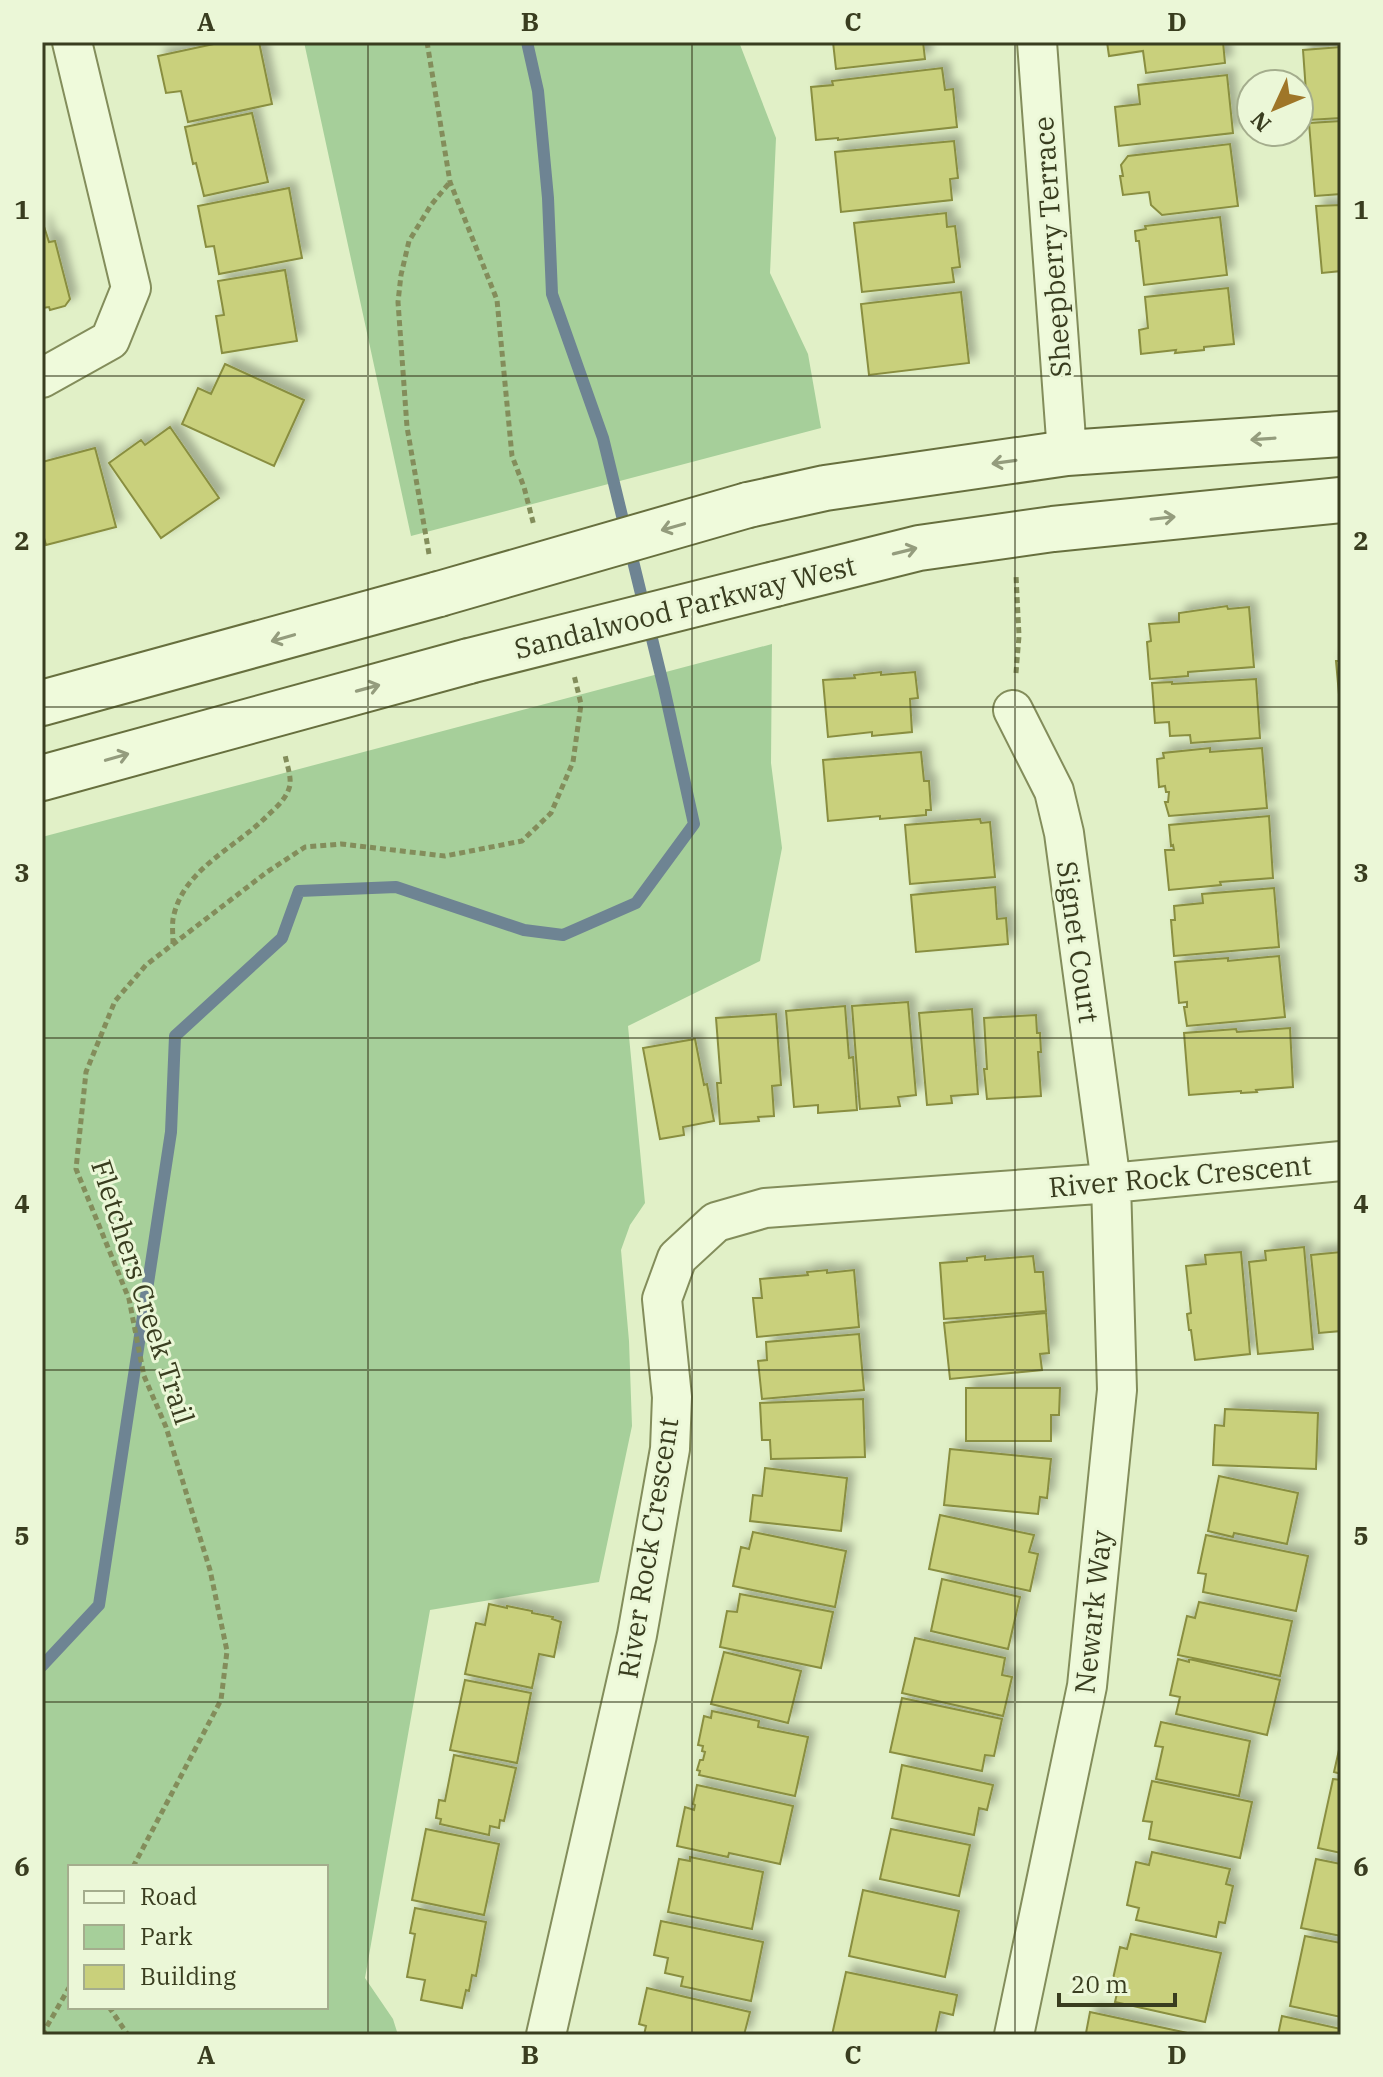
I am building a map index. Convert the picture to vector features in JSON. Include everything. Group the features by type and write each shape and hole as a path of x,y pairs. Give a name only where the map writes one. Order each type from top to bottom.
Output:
{"main road":[{"path":"42,703 434,576 825,488 1067,453 1341,434"},
{"name":"Sandalwood Parkway West","path":"42,778 469,661 919,548 1053,529 1341,500"}],"street":[{"path":"42,378 110,340 131,288 72,42"},
{"name":"Sheepberry Terrace","path":"1037,42 1067,453"},
{"name":"Signet Court","path":"1013,710 1054,791 1064,833 1111,1183"},
{"name":"River Rock Crescent","path":"546,2035 637,1635 670,1449 672,1397 662,1299 677,1258 716,1222 765,1208 1111,1183 1341,1161"},
{"name":"Newark Way","path":"1014,2035 1087,1686 1117,1390 1111,1183"}],"path":[{"path":"427,42 450,182 497,300 512,456 536,530"},
{"path":"434,576 407,427 398,302 409,241 431,205 450,182"},
{"path":"1013,710 1019,636 1016,570"},
{"name":"Fletchers Creek Trail","path":"134,1865 221,1700 227,1651 210,1570 166,1427 144,1376 129,1299 76,1169 86,1072 115,1001 146,965 267,872 305,847 341,844 445,856 522,841 551,813 573,762 581,704 570,661"},
{"path":"172,945 173,918 195,876 256,828 286,795 290,774 282,742"},
{"path":"42,2035 68,1990"},
{"path":"110,2009 128,2035"}],"green space":[{"path":"304,42 739,42 776,138 770,273 808,354 821,428 411,536"},
{"path":"772,644 771,763 782,848 760,961 628,1026 645,1203 630,1225 621,1250 632,1426 599,1582 430,1610 365,1978 393,2019 398,2035 42,2035 42,837"}],"building":[{"path":"223,42 259,42 272,104 188,122 181,91 166,93 158,56"},
{"path":"833,42 923,42 925,59 836,69"},
{"path":"1107,42 1223,42 1225,63 1146,73 1143,51 1109,56"},
{"path":"1341,47 1341,118 1315,120 1315,68 1304,68 1303,50"},
{"path":"942,68 945,90 953,89 957,127 816,140 811,87 833,85 832,81"},
{"path":"1227,75 1233,133 1119,146 1115,107 1140,104 1138,85"},
{"path":"252,113 268,182 204,196 185,127"},
{"path":"1341,121 1341,194 1315,196 1311,148 1315,148 1315,123"},
{"path":"954,141 958,178 950,179 952,200 841,212 835,152"},
{"path":"1230,144 1238,206 1162,215 1151,205 1149,192 1123,195 1121,165 1128,156"},
{"path":"289,188 302,258 219,274 214,246 206,247 198,206"},
{"path":"1341,205 1341,271 1322,273 1316,206"},
{"path":"946,213 947,227 955,226 960,267 952,268 954,282 862,292 854,223"},
{"path":"1220,217 1227,275 1144,285 1135,231 1146,229 1145,226"},
{"path":"42,220 49,242 55,241 70,299 65,306 50,310 49,307 42,308"},
{"path":"285,270 297,341 222,353 216,316 224,315 218,281"},
{"path":"1228,288 1234,344 1204,347 1204,350 1141,354 1139,330 1148,328 1145,297"},
{"path":"961,292 969,363 869,375 861,304"},
{"path":"225,364 304,400 274,466 182,424 198,388 211,394"},
{"path":"170,427 219,498 161,538 109,463 141,440 145,445"},
{"path":"95,448 116,527 46,545 42,531 42,462"},
{"path":"1227,606 1228,609 1249,607 1254,667 1188,672 1188,676 1150,679 1149,624 1179,622 1179,613"},
{"path":"1336,661 1341,661 1341,717"},
{"path":"881,672 881,675 915,672 918,698 910,699 912,732 828,737 823,680"},
{"path":"1256,679 1260,738 1191,743 1190,735 1170,736 1169,722 1155,723 1152,683"},
{"path":"1210,748 1210,752 1262,748 1267,808 1169,816 1165,802 1168,802 1169,792 1166,792 1165,786 1159,787 1157,759 1164,758 1163,753"},
{"path":"921,752 924,781 929,781 931,810 926,810 926,815 828,821 823,760"},
{"path":"1269,816 1273,878 1169,890 1165,850 1174,850 1169,825"},
{"path":"980,819 981,823 990,822 995,877 910,884 905,825"},
{"path":"995,887 997,919 1006,918 1008,944 916,952 911,895"},
{"path":"1274,888 1279,947 1174,956 1171,920 1175,920 1174,906 1203,903 1202,894"},
{"path":"1279,956 1285,1017 1187,1026 1184,1007 1187,1007 1187,1002 1179,1003 1175,962"},
{"path":"908,1002 916,1095 898,1097 900,1106 860,1109 852,1006"},
{"path":"845,1006 857,1110 818,1113 818,1105 794,1107 786,1011"},
{"path":"972,1009 978,1094 951,1096 952,1103 927,1105 919,1013"},
{"path":"776,1014 781,1085 772,1086 774,1116 758,1117 759,1121 720,1124 717,1083 721,1083 716,1018"},
{"path":"1036,1015 1037,1033 1040,1033 1041,1096 987,1099 984,1018"},
{"path":"1290,1028 1293,1087 1189,1095 1184,1033"},
{"path":"695,1039 714,1121 683,1127 684,1135 660,1139 643,1048"},
{"path":"1304,1247 1313,1349 1258,1354 1249,1262 1266,1260 1265,1251"},
{"path":"1241,1252 1250,1354 1195,1360 1187,1314 1191,1313 1186,1266 1206,1264 1205,1255"},
{"path":"1341,1252 1341,1331 1319,1333 1311,1255"},
{"path":"985,1256 985,1260 1033,1256 1035,1272 1043,1272 1046,1311 944,1319 940,1263"},
{"path":"827,1270 827,1273 854,1270 859,1327 757,1337 753,1298 762,1298 760,1279 808,1275 807,1272"},
{"path":"1046,1313 1049,1353 1040,1354 1042,1370 950,1379 944,1323"},
{"path":"859,1334 864,1390 762,1399 758,1361 767,1360 766,1342"},
{"path":"966,1388 1060,1388 1059,1415 1051,1415 1051,1441 966,1441"},
{"path":"863,1399 865,1457 771,1459 770,1440 762,1440 760,1403"},
{"path":"1225,1409 1318,1413 1316,1469 1213,1465 1215,1425 1224,1426"},
{"path":"950,1449 1051,1459 1047,1498 1040,1497 1038,1514 944,1505"},
{"path":"765,1468 847,1478 841,1531 750,1521 753,1495 762,1496"},
{"path":"1219,1476 1298,1493 1287,1544 1208,1531"},
{"path":"940,1515 1034,1535 1029,1552 1038,1554 1030,1591 929,1569"},
{"path":"753,1532 846,1551 835,1607 733,1586 741,1547 749,1549"},
{"path":"1206,1535 1308,1556 1296,1611 1203,1592 1206,1574 1198,1573"},
{"path":"942,1579 1020,1597 1008,1649 931,1631"},
{"path":"740,1594 833,1612 821,1668 720,1647 727,1611 737,1612"},
{"path":"1199,1602 1292,1621 1280,1676 1178,1655 1187,1616 1195,1618"},
{"path":"489,1604 532,1611 561,1622 554,1657 539,1654 532,1688 465,1674 476,1623 485,1625"},
{"path":"915,1638 1005,1658 1002,1675 1012,1677 1003,1716 902,1693"},
{"path":"724,1652 801,1671 788,1723 711,1704"},
{"path":"1178,1659 1280,1680 1267,1735 1176,1714 1180,1697 1170,1695"},
{"path":"465,1680 531,1693 517,1763 450,1750"},
{"path":"902,1698 1002,1719 994,1756 985,1755 982,1771 890,1752"},
{"path":"712,1711 759,1721 758,1727 808,1737 795,1796 699,1775 700,1771 697,1770 705,1752 702,1751 703,1746 698,1745 704,1716 711,1718"},
{"path":"1161,1722 1250,1741 1239,1796 1156,1779 1163,1747 1155,1746"},
{"path":"1341,1741 1341,1774 1334,1772"},
{"path":"454,1755 516,1768 504,1821 500,1820 499,1828 490,1826 489,1835 440,1824 441,1819 436,1818 439,1800 445,1801"},
{"path":"902,1765 993,1785 987,1810 979,1808 974,1835 892,1818"},
{"path":"1333,1779 1341,1780 1341,1853 1318,1848"},
{"path":"1152,1781 1252,1802 1240,1858 1149,1839 1152,1822 1143,1821"},
{"path":"697,1785 793,1806 780,1864 677,1846 685,1807 694,1810"},
{"path":"426,1829 499,1844 484,1915 412,1900"},
{"path":"891,1829 970,1845 959,1896 880,1879"},
{"path":"1152,1852 1230,1869 1226,1884 1233,1886 1225,1923 1219,1922 1216,1937 1136,1920 1139,1908 1127,1905 1136,1862 1149,1865"},
{"path":"690,1857 763,1872 752,1929 668,1912 679,1859 690,1861"},
{"path":"1316,1859 1341,1864 1341,1936 1301,1928"},
{"path":"863,1890 959,1911 945,1977 849,1956"},
{"path":"415,1908 486,1922 476,1976 472,1975 462,2008 421,2000 425,1980 407,1977 415,1934 410,1933"},
{"path":"661,1921 763,1942 751,2001 681,1986 683,1977 665,1973 668,1958 654,1955"},
{"path":"1131,1934 1221,1953 1205,2022 1115,2002 1118,1989 1111,1988 1120,1947 1127,1949"},
{"path":"1305,1936 1341,1943 1341,2017 1290,2006"},
{"path":"846,1972 957,1995 953,2015 940,2012 935,2035 832,2035"},
{"path":"647,1988 750,2012 744,2035 644,2035 646,2026 639,2024"},
{"path":"1090,2012 1197,2035 1095,2035 1086,2033"},
{"path":"1282,2016 1341,2029 1341,2035 1278,2035"}],"waterway":[{"path":"42,1666 99,1605 171,1132 175,1036 282,938 299,891 396,887 524,930 563,935 636,903 694,824 603,438 552,294 548,198 538,91 527,42"}]}
